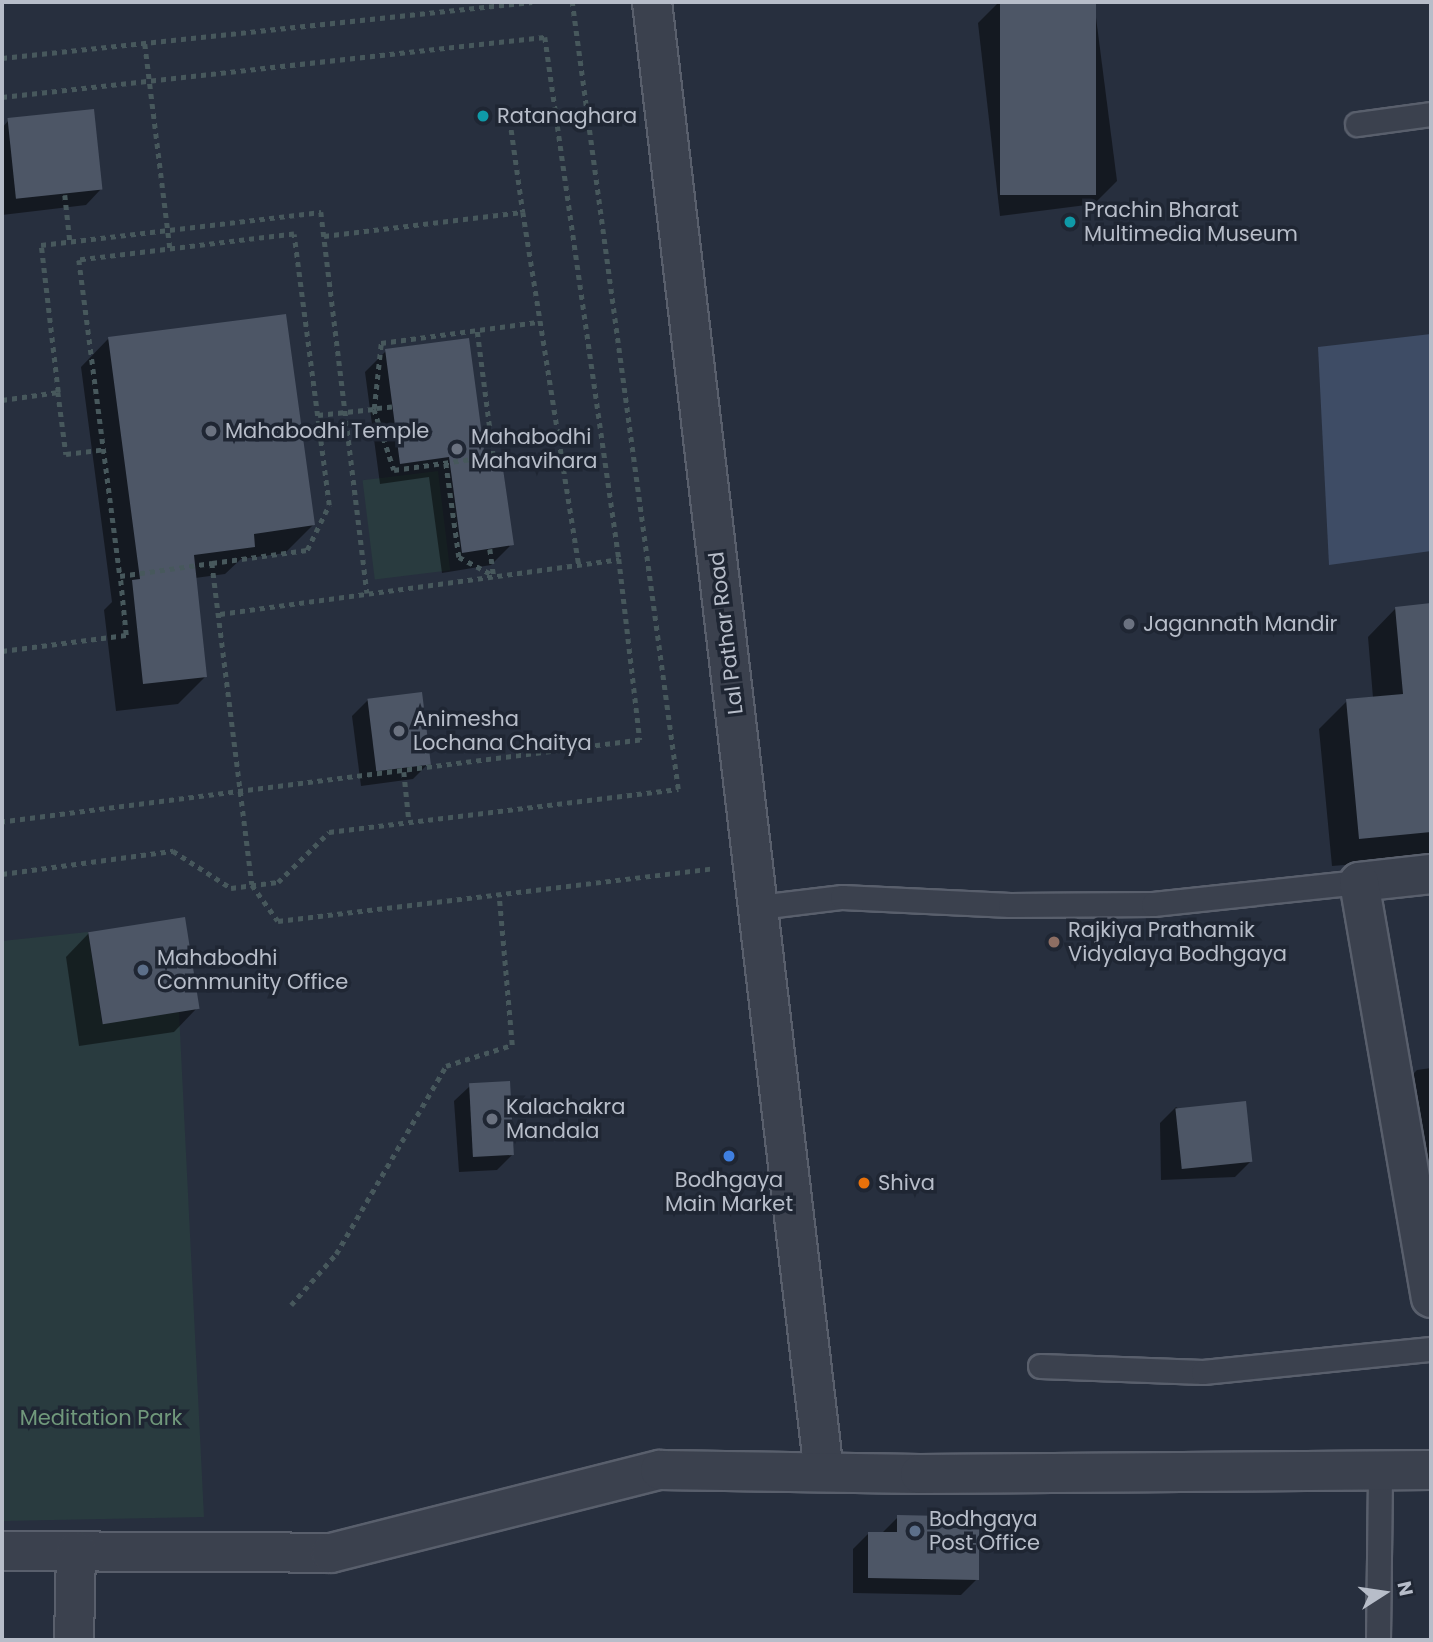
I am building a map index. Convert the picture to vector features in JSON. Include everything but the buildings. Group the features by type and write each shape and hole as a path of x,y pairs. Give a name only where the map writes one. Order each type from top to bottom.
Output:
{"street":[{"name":"Lal Pathar Road","path":"652,2 824,1472"},
{"path":"1431,874 1359,882 1431,1298"},
{"path":"2,1551 331,1553 660,1470 1431,1470"},
{"path":"74,1640 76,1551"}],"lane":[{"path":"1357,124 1431,114"},
{"path":"759,907 842,897 1010,905 1153,904 1359,882"},
{"path":"1040,1366 1203,1372 1431,1349"},
{"path":"1378,1640 1380,1471"}],"path":[{"path":"2,58 532,2"},
{"path":"2,874 173,851 231,888 278,882 329,832 409,820 678,789 572,2"},
{"path":"2,97 545,37 619,559 640,740 2,822"},
{"path":"145,44 165,229 170,249"},
{"path":"510,120 538,322 579,565"},
{"path":"65,195 70,241"},
{"path":"104,449 66,454 41,245 321,212 367,593"},
{"path":"324,236 523,212"},
{"path":"2,651 126,635 79,260 294,234 328,505 307,550 120,576"},
{"path":"477,331 493,456 394,470 374,409 382,343 538,322"},
{"path":"2,400 58,392"},
{"path":"318,415 392,407"},
{"path":"446,463 459,557 494,576"},
{"path":"490,549 494,576"},
{"path":"220,614 619,559"},
{"path":"212,564 252,885 278,921 753,863"},
{"path":"404,772 409,820"},
{"path":"291,1305 336,1254 446,1066 512,1045 499,895"}],"green space":[{"path":"438,471 450,570 375,580 363,480"},
{"name":"Meditation Park","path":"88,932 102,1023 179,1012 204,1517 2,1521 2,941"}],"water":[{"path":"1431,334 1431,551 1329,565 1318,347"}],"place":[{"name":"Ratanaghara","path":"483,116"},
{"name":"Prachin Bharat Multimedia Museum","path":"1070,222"},
{"name":"Mahabodhi Temple","path":"211,431"},
{"name":"Mahabodhi Mahavihara","path":"457,449"},
{"name":"Jagannath Mandir","path":"1129,624"},
{"name":"Animesha Lochana Chaitya","path":"399,731"},
{"name":"Rajkiya Prathamik Vidyalaya Bodhgaya","path":"1054,942"},
{"name":"Mahabodhi Community Office","path":"143,970"},
{"name":"Kalachakra Mandala","path":"492,1119"},
{"name":"Bodhgaya Main Market","path":"729,1156"},
{"name":"Shiva","path":"864,1183"},
{"name":"Bodhgaya Post Office","path":"915,1531"}]}
